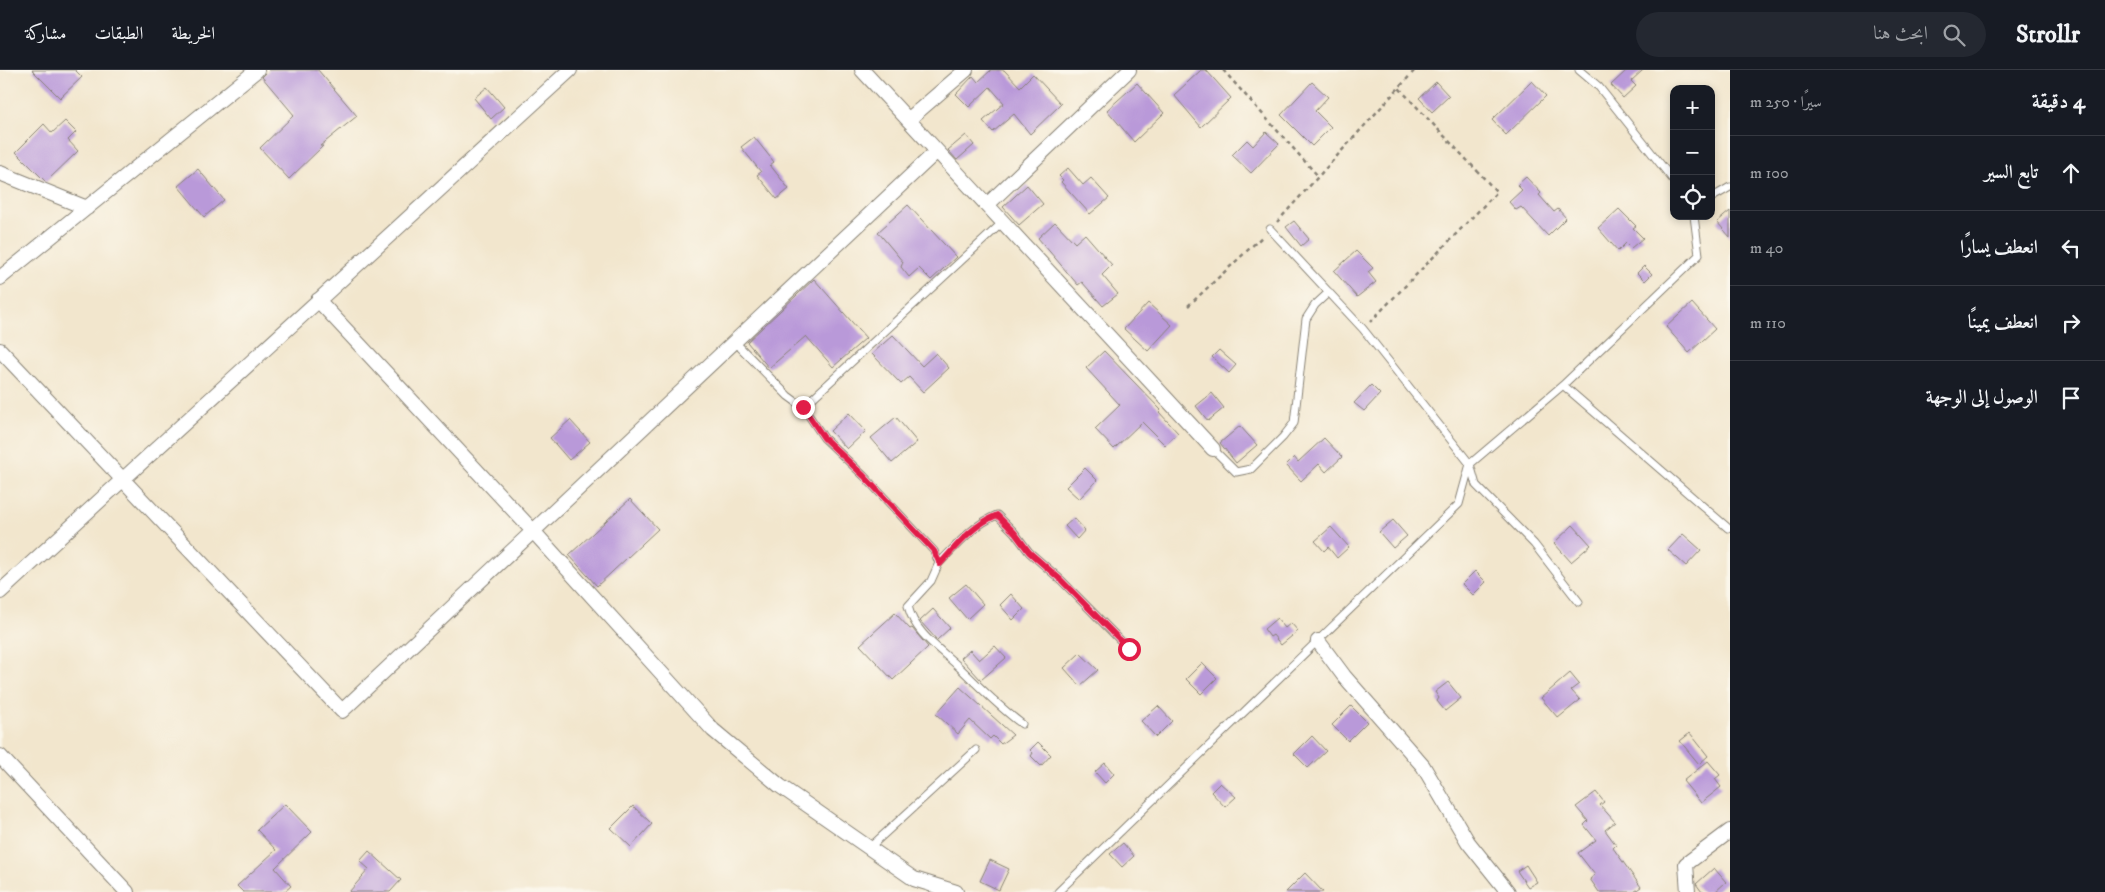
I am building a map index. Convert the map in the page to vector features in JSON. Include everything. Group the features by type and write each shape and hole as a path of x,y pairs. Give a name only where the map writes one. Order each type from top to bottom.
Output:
{"street":[{"path":"0,278 257,70"},
{"path":"0,592 570,70"},
{"path":"862,70 1213,449"},
{"path":"908,120 966,70"},
{"path":"987,205 1129,70"},
{"path":"0,350 342,711 735,342 740,334 937,152"},
{"path":"0,173 87,208"},
{"path":"318,300 713,730 780,786 914,879 956,892"},
{"path":"1318,641 1344,676 1423,766 1468,842 1508,892"},
{"path":"0,756 127,892"},
{"path":"1688,892 1686,864 1730,830"}],"lane":[{"path":"1580,70 1599,88 1670,176"},
{"path":"1715,196 1730,187"},
{"path":"1058,892 1459,504 1470,464 1563,384 1699,255 1695,220"},
{"path":"803,407 1003,222"},
{"path":"1270,229 1363,329 1470,464 1476,485 1528,538 1579,602"},
{"path":"1213,449 1236,472 1250,469 1294,423 1306,319 1315,305 1329,292"},
{"path":"735,342 788,396 803,407 824,438 864,476 934,551 940,564"},
{"path":"1563,384 1728,528"},
{"path":"1022,724 1000,708 957,664 928,641 910,617 908,606 931,581 940,564 984,520 997,515 1014,532 1029,552 1061,580 1129,649"},
{"path":"869,848 976,750"}],"path":[{"path":"1223,70 1318,176"},
{"path":"1188,306 1270,229 1416,70"},
{"path":"1363,329 1497,192 1399,88"}],"building":[{"path":"32,70 75,70 82,77 60,98"},
{"path":"269,70 318,70 357,116 320,146 323,146 289,179 260,148 294,115 262,77"},
{"path":"991,70 1004,70 1020,87 1033,74 1061,104 1030,134 1014,114 993,132 983,121 1004,103 990,87 969,107 956,94 973,76 978,82"},
{"path":"1201,70 1206,70 1231,98 1201,127 1174,95"},
{"path":"1627,70 1643,70 1631,81 1636,86 1623,98 1611,85"},
{"path":"1532,81 1546,96 1506,135 1492,120"},
{"path":"1312,82 1328,97 1315,111 1331,127 1312,146 1281,115"},
{"path":"1436,82 1449,96 1432,112 1419,98"},
{"path":"1137,83 1164,113 1134,142 1107,110"},
{"path":"487,87 504,107 491,119 474,98"},
{"path":"65,121 76,132 68,140 78,151 46,182 16,152 44,124 52,133"},
{"path":"1266,132 1279,144 1251,173 1232,155 1247,140 1253,146"},
{"path":"966,135 974,145 957,160 948,150"},
{"path":"754,137 774,162 770,165 789,189 777,199 757,175 761,172 741,147"},
{"path":"1068,168 1083,185 1091,178 1109,198 1090,214 1061,182 1063,180 1059,176"},
{"path":"198,169 224,200 204,217 178,186"},
{"path":"1526,177 1541,193 1539,195 1554,212 1558,209 1566,218 1548,236 1521,207 1516,210 1509,202 1522,190 1517,185"},
{"path":"1027,185 1043,204 1019,225 1003,207"},
{"path":"908,205 956,257 931,280 919,268 909,277 901,267 903,262 878,232"},
{"path":"1619,209 1636,226 1633,228 1643,238 1631,248 1626,243 1618,251 1598,228"},
{"path":"1730,211 1730,237 1717,222"},
{"path":"1294,221 1309,239 1301,246 1286,227"},
{"path":"1055,222 1075,243 1085,234 1112,265 1102,275 1118,294 1103,306 1082,282 1078,285 1038,238"},
{"path":"1356,251 1373,268 1368,272 1376,282 1357,297 1334,271"},
{"path":"1644,266 1652,274 1645,281 1637,273"},
{"path":"814,279 866,338 833,367 806,336 769,368 747,342"},
{"path":"1148,303 1172,325 1148,351 1124,329"},
{"path":"1692,303 1715,329 1689,353 1666,327"},
{"path":"893,335 922,366 936,353 949,368 923,392 909,377 901,384 872,354"},
{"path":"1219,350 1236,365 1229,373 1212,357"},
{"path":"1104,351 1161,410 1159,412 1178,433 1165,445 1142,422 1114,449 1095,429 1120,405 1086,368"},
{"path":"1371,385 1380,394 1364,411 1354,403"},
{"path":"1212,393 1224,408 1208,421 1196,406"},
{"path":"849,413 866,431 847,449 830,431"},
{"path":"896,417 917,442 892,463 871,438"},
{"path":"570,420 590,442 569,460 550,438"},
{"path":"1240,426 1257,445 1236,463 1220,443"},
{"path":"1324,438 1342,457 1326,472 1319,464 1301,481 1286,465 1294,457 1298,462"},
{"path":"1085,468 1097,480 1079,499 1066,487"},
{"path":"630,499 658,529 597,586 569,555"},
{"path":"1074,518 1085,530 1077,539 1065,526"},
{"path":"1393,520 1407,536 1393,548 1379,532"},
{"path":"1573,525 1591,545 1571,562 1554,543"},
{"path":"1331,527 1349,547 1337,558 1328,547 1324,551 1315,541"},
{"path":"1683,534 1701,550 1686,566 1668,550"},
{"path":"1475,571 1486,582 1473,595 1462,584"},
{"path":"966,584 983,604 967,619 949,598"},
{"path":"1011,594 1024,609 1013,620 1000,605"},
{"path":"933,609 950,628 937,640 920,621"},
{"path":"895,613 910,629 912,628 928,647 893,680 860,645"},
{"path":"1277,618 1285,628 1291,623 1298,631 1281,645 1273,635 1270,637 1264,629"},
{"path":"995,646 1006,658 981,680 961,658 970,650 979,660"},
{"path":"1080,653 1098,670 1080,686 1064,668"},
{"path":"1202,663 1217,678 1201,694 1186,679"},
{"path":"1570,673 1579,684 1571,690 1580,700 1558,718 1541,698"},
{"path":"1448,682 1461,698 1445,711 1437,701 1439,698 1435,692"},
{"path":"960,687 1013,735 1001,744 993,736 990,739 970,720 958,734 936,714"},
{"path":"1158,706 1172,721 1156,737 1141,721"},
{"path":"1351,706 1367,722 1348,741 1332,725"},
{"path":"1690,733 1708,756 1699,764 1680,741"},
{"path":"1312,736 1326,751 1308,768 1294,754"},
{"path":"1038,742 1051,755 1041,766 1031,756 1033,753 1030,750"},
{"path":"1708,761 1720,775 1715,779 1721,787 1701,803 1683,781"},
{"path":"1105,763 1114,774 1105,783 1095,772"},
{"path":"1220,783 1236,797 1225,807 1211,792"},
{"path":"1596,792 1604,802 1600,805 1615,822 1605,830 1616,845 1613,848 1641,887 1634,892 1599,892 1590,879 1595,875 1578,853 1596,840 1584,825 1588,821 1576,807"},
{"path":"285,804 312,832 275,868 291,886 284,892 243,892 237,886 276,850 257,830"},
{"path":"633,806 652,824 631,847 611,828"},
{"path":"1123,843 1134,856 1122,867 1110,854"},
{"path":"369,851 401,880 390,892 349,892 369,869 360,861"},
{"path":"990,860 1009,869 999,890 980,881"},
{"path":"1526,865 1537,882 1528,887 1517,871"},
{"path":"1714,868 1726,882 1715,892 1702,892 1696,884"},
{"path":"1305,873 1323,892 1286,892"}],"route":[{"path":"803,407 824,438 864,476 934,551 940,564 984,520 997,515 1014,532 1029,552 1061,580 1129,649"}]}
